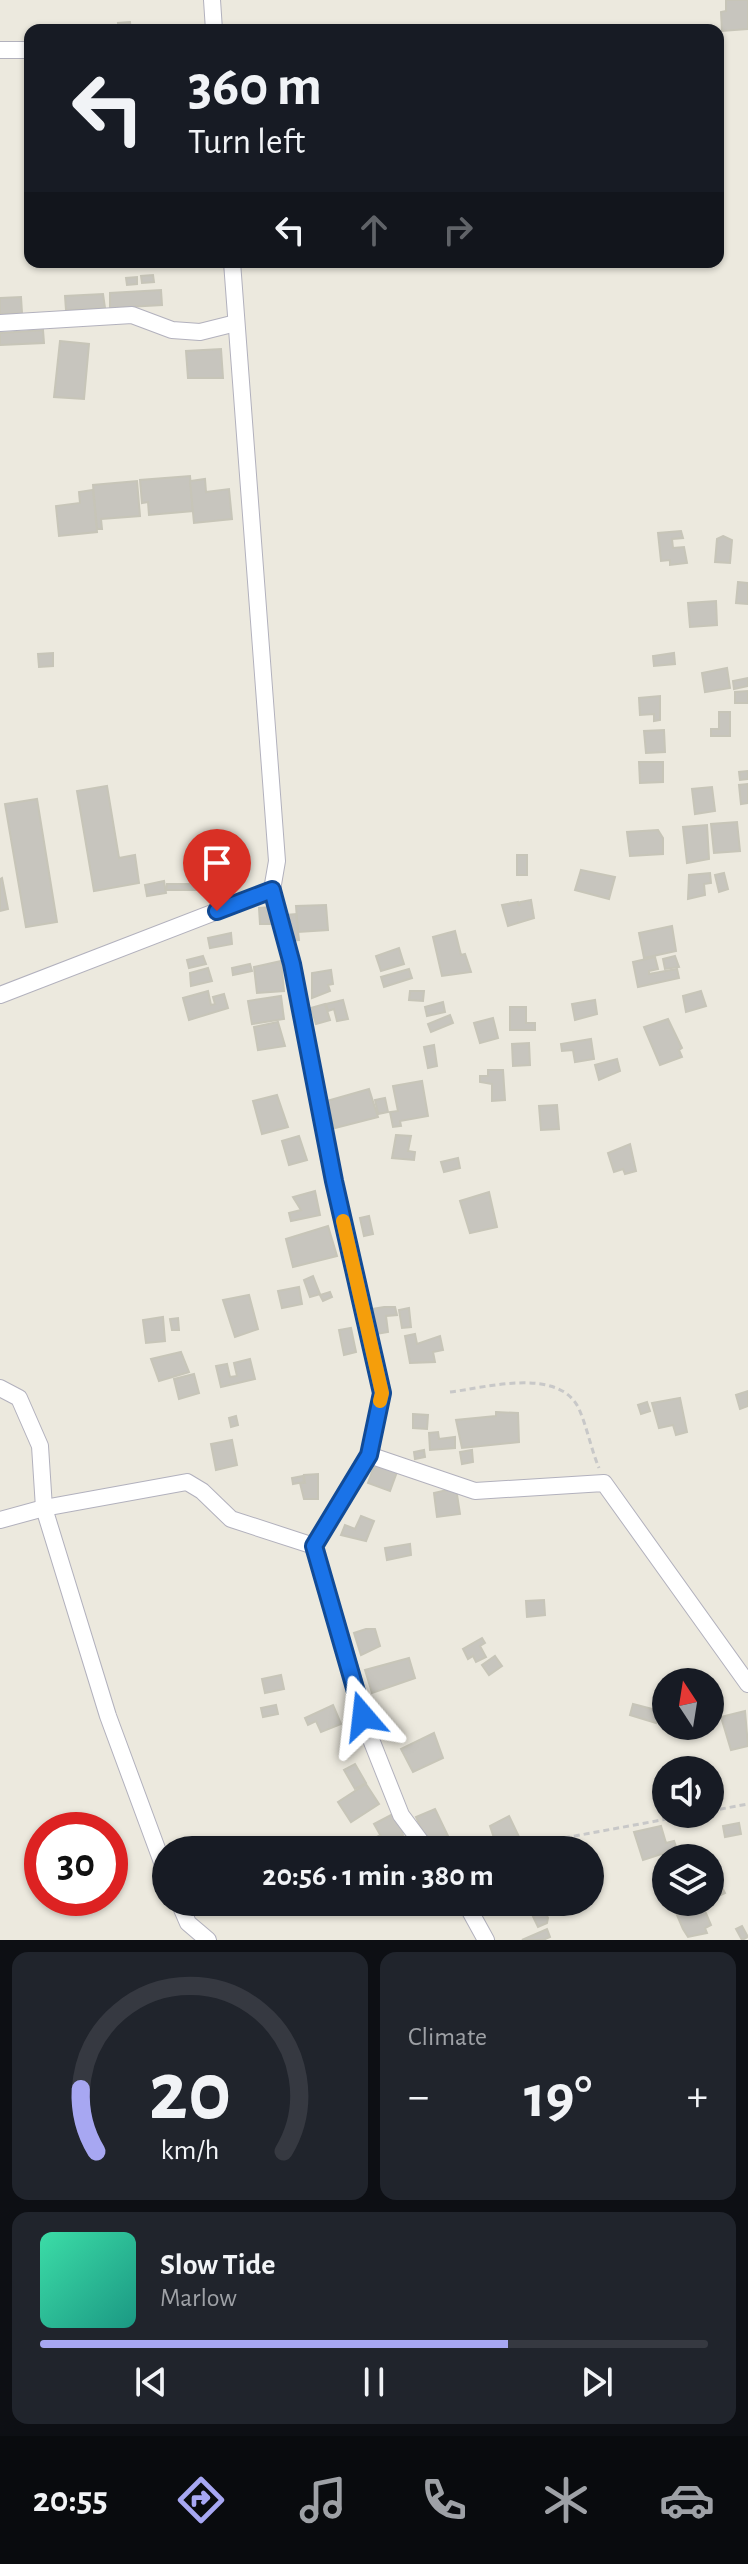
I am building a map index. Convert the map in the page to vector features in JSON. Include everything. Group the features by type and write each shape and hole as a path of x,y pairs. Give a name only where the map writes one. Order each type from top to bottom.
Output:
{"street":[{"path":"212,0 214,24"},
{"path":"0,50 24,50"},
{"path":"232,268 277,861 272,890 292,964 334,1181 382,1393 369,1455 314,1546 370,1737 401,1815 417,1836"},
{"path":"0,323 132,315 172,330 200,332 236,323"},
{"path":"0,995 272,890"},
{"path":"0,1388 19,1398 40,1446 44,1508 108,1716 152,1836"},
{"path":"369,1455 475,1491 604,1483 748,1684"},
{"path":"0,1520 44,1508 187,1482 202,1491 231,1519 314,1546"},
{"path":"185,1916 188,1923 208,1940"},
{"path":"473,1916 486,1940"}],"path":[{"path":"450,1392 534,1383 559,1389 578,1406 604,1483"},
{"path":"724,1808 748,1804"},
{"path":"575,1836 652,1822"}],"building":[{"path":"726,0 748,0 748,29 724,31 721,12 726,11"},
{"path":"153,275 154,282 142,283 141,276"},
{"path":"137,277 137,284 127,285 126,278"},
{"path":"161,290 162,305 110,308 110,293"},
{"path":"103,294 105,308 66,310 65,296"},
{"path":"21,297 22,313 0,314 0,298"},
{"path":"43,330 44,343 0,345 0,333"},
{"path":"60,341 89,344 84,399 54,397"},
{"path":"221,349 223,378 188,378 186,351"},
{"path":"190,476 193,511 149,515 148,502 142,503 140,480"},
{"path":"205,479 206,492 229,489 232,519 194,523 190,481"},
{"path":"137,481 140,516 101,519 102,529 97,529 93,485"},
{"path":"93,490 97,532 59,536 56,506 80,503 79,492"},
{"path":"681,531 683,538 672,539 673,548 684,547 687,563 670,565 670,560 661,561 658,533"},
{"path":"723,536 732,540 730,563 715,562 717,539"},
{"path":"738,582 748,583 748,604 736,603"},
{"path":"716,601 717,625 690,627 688,603"},
{"path":"53,653 53,666 39,667 38,654"},
{"path":"674,653 675,664 654,666 653,656"},
{"path":"727,668 730,688 705,692 702,673"},
{"path":"748,678 748,686 734,689 733,681"},
{"path":"748,691 748,703 735,703 735,692"},
{"path":"660,696 660,720 654,721 654,714 640,715 639,698"},
{"path":"719,712 730,712 730,736 711,736 711,729 719,729"},
{"path":"664,730 665,752 646,753 644,731"},
{"path":"639,762 663,762 663,782 640,783"},
{"path":"748,771 748,779 740,780 739,772"},
{"path":"748,784 748,803 741,804 739,785"},
{"path":"107,786 119,858 135,855 139,883 94,891 77,791"},
{"path":"712,787 715,811 695,814 692,789"},
{"path":"37,799 57,922 26,927 5,804"},
{"path":"737,822 740,851 714,853 711,824"},
{"path":"707,825 709,859 687,863 683,827"},
{"path":"658,830 663,838 663,854 630,856 627,832"},
{"path":"517,855 527,855 527,875 517,875"},
{"path":"581,870 615,877 609,899 575,890"},
{"path":"710,873 711,883 704,884 705,895 688,899 689,875"},
{"path":"724,873 728,889 719,892 715,875"},
{"path":"0,879 8,909 0,911"},
{"path":"164,881 166,893 147,896 145,885"},
{"path":"167,884 196,884 196,890 166,890"},
{"path":"531,900 534,918 508,926 502,905 518,902 519,906 520,902"},
{"path":"326,905 328,930 298,932 296,906"},
{"path":"271,907 272,924 260,924 259,908"},
{"path":"296,914 299,940 288,941 286,915"},
{"path":"672,926 676,951 644,958 639,933"},
{"path":"455,931 461,955 465,954 471,972 442,976 433,937"},
{"path":"231,933 232,944 210,948 208,938"},
{"path":"399,948 404,964 381,971 376,956"},
{"path":"203,956 206,964 189,968 187,960"},
{"path":"675,956 679,967 665,969 663,959"},
{"path":"655,957 658,969 649,971 649,974 677,969 679,978 638,987 633,962"},
{"path":"281,961 284,991 257,993 254,967"},
{"path":"250,964 252,971 233,975 232,968"},
{"path":"208,968 212,981 191,986 190,973"},
{"path":"409,969 412,978 384,987 381,977"},
{"path":"331,970 333,984 328,985 330,991 312,998 312,973"},
{"path":"208,991 211,1005 215,1004 213,997 224,994 228,1008 189,1020 183,998"},
{"path":"410,991 424,991 423,1001 409,1000"},
{"path":"701,991 706,1006 686,1012 683,996"},
{"path":"281,996 284,1019 252,1024 248,1001"},
{"path":"343,1000 348,1019 337,1021 334,1009 328,1011 326,1004"},
{"path":"595,1000 597,1014 575,1020 572,1004"},
{"path":"443,1002 445,1012 427,1016 425,1007"},
{"path":"325,1004 330,1020 316,1024 311,1008"},
{"path":"510,1007 526,1007 526,1023 535,1023 535,1030 510,1030"},
{"path":"450,1015 453,1023 431,1032 428,1024"},
{"path":"493,1018 498,1038 480,1043 474,1023"},
{"path":"668,1019 682,1048 679,1050 682,1057 660,1065 644,1027"},
{"path":"278,1022 285,1046 258,1050 254,1027"},
{"path":"591,1039 594,1059 575,1062 573,1050 562,1051 561,1044"},
{"path":"529,1043 530,1065 513,1066 512,1044"},
{"path":"434,1045 437,1066 428,1068 424,1047"},
{"path":"617,1059 620,1071 599,1080 595,1065"},
{"path":"488,1070 503,1070 505,1100 492,1101 492,1084 480,1082 480,1076 488,1076"},
{"path":"422,1081 428,1116 400,1121 401,1126 393,1127 390,1112 398,1111 393,1086"},
{"path":"369,1089 378,1117 335,1128 327,1101"},
{"path":"277,1095 288,1127 262,1134 253,1101"},
{"path":"385,1098 388,1112 378,1114 375,1100"},
{"path":"557,1105 559,1129 541,1130 539,1106"},
{"path":"396,1135 411,1136 408,1151 415,1152 414,1160 392,1158"},
{"path":"299,1136 307,1160 289,1165 282,1141"},
{"path":"630,1144 636,1171 625,1174 623,1169 614,1172 608,1153"},
{"path":"458,1158 460,1168 444,1172 441,1162"},
{"path":"315,1191 320,1215 291,1221 289,1213 301,1210 293,1197"},
{"path":"489,1192 497,1227 470,1233 460,1201"},
{"path":"369,1216 373,1234 364,1236 360,1218"},
{"path":"328,1226 337,1256 293,1267 286,1239"},
{"path":"313,1276 320,1294 310,1297 304,1280"},
{"path":"299,1287 302,1304 282,1308 278,1291"},
{"path":"330,1292 332,1297 323,1301 320,1295"},
{"path":"249,1295 258,1329 235,1337 223,1300"},
{"path":"395,1307 397,1315 386,1316 388,1332 370,1335 366,1310"},
{"path":"409,1308 411,1327 402,1328 399,1310"},
{"path":"163,1317 165,1341 146,1343 143,1320"},
{"path":"178,1318 179,1330 172,1330 170,1319"},
{"path":"351,1328 356,1352 344,1355 339,1330"},
{"path":"415,1334 417,1344 440,1336 443,1350 433,1352 435,1362 410,1363 405,1336"},
{"path":"181,1352 189,1372 159,1381 151,1359"},
{"path":"250,1359 255,1379 221,1387 216,1366 227,1364 230,1377 237,1376 234,1363"},
{"path":"194,1374 199,1393 179,1399 174,1379"},
{"path":"748,1391 748,1406 740,1409 736,1395"},
{"path":"680,1398 687,1432 676,1435 673,1425 659,1428 652,1403"},
{"path":"647,1402 650,1411 641,1414 638,1405"},
{"path":"496,1412 518,1413 519,1442 462,1448 456,1420 496,1416"},
{"path":"413,1414 428,1415 427,1429 413,1428"},
{"path":"236,1416 238,1425 231,1427 229,1418"},
{"path":"438,1432 439,1439 455,1437 455,1448 430,1450 429,1433"},
{"path":"232,1440 237,1465 216,1470 211,1444"},
{"path":"424,1450 425,1457 415,1459 414,1452"},
{"path":"472,1450 473,1462 462,1464 460,1452"},
{"path":"376,1461 398,1469 390,1491 368,1483"},
{"path":"318,1474 318,1499 304,1499 300,1483 305,1483 304,1475"},
{"path":"303,1476 304,1482 293,1484 292,1478"},
{"path":"456,1488 460,1514 437,1517 434,1493"},
{"path":"361,1516 374,1521 366,1541 341,1535 345,1525 355,1529"},
{"path":"410,1544 411,1555 387,1560 385,1548"},
{"path":"544,1600 545,1615 527,1617 526,1601"},
{"path":"375,1629 380,1646 361,1655 354,1633"},
{"path":"482,1638 485,1643 480,1646 486,1657 476,1662 473,1656 468,1659 463,1649"},
{"path":"495,1656 502,1666 489,1675 482,1665"},
{"path":"409,1658 415,1678 372,1693 365,1670"},
{"path":"281,1675 284,1689 265,1693 262,1679"},
{"path":"633,1704 652,1709 652,1722 630,1715"},
{"path":"276,1705 278,1714 263,1717 261,1708"},
{"path":"333,1705 341,1724 321,1732 316,1721 308,1725 305,1718"},
{"path":"745,1711 748,1746 731,1750 724,1716"},
{"path":"434,1733 443,1758 413,1772 401,1749"},
{"path":"355,1764 366,1783 355,1789 344,1770"},
{"path":"366,1784 379,1804 351,1822 338,1802"},
{"path":"435,1809 448,1836 425,1836 416,1817"},
{"path":"395,1813 403,1835 381,1836 374,1824"},
{"path":"509,1816 519,1836 493,1836 490,1826"},
{"path":"739,1823 741,1834 725,1837 724,1826"},
{"path":"662,1828 666,1843 674,1841 675,1844 652,1844 652,1857 643,1860 634,1832"},
{"path":"533,1916 547,1916 547,1923 538,1927"},
{"path":"677,1916 707,1916 711,1925 705,1928 707,1933 688,1937"},
{"path":"742,1926 748,1937 742,1940 736,1929"},
{"path":"547,1929 550,1937 522,1940"}],"slow traffic":[{"path":"343,1221 382,1393 380,1401"}],"route":[{"path":"217,911 272,890 292,964 334,1181 382,1393 369,1455 341,1496 314,1546 363,1716"}]}
